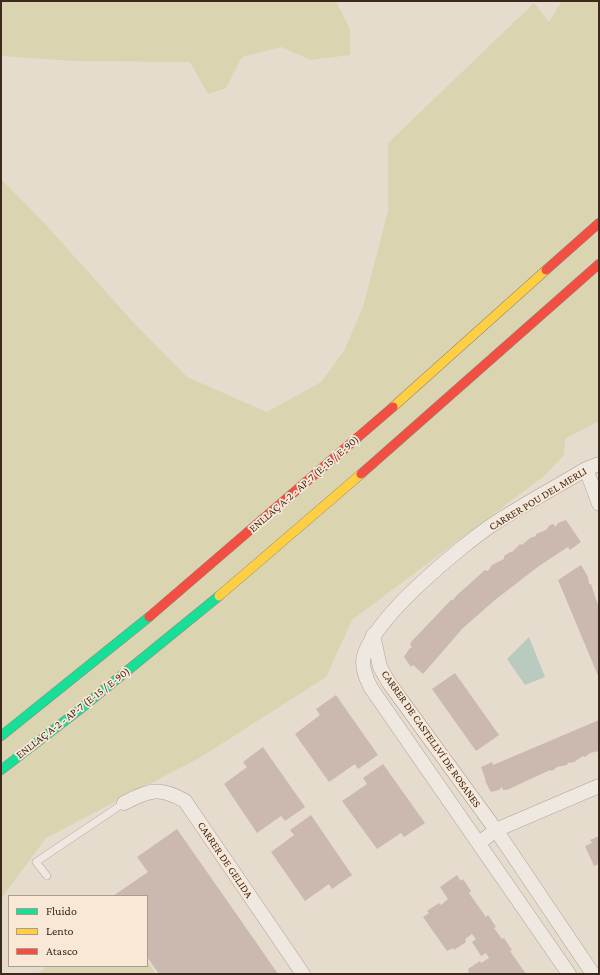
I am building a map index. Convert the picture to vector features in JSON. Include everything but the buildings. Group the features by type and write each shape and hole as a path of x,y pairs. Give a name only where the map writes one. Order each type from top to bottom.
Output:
{"highway":[{"name":"ENLLAÇ A-2 - AP-7 (E-15 / E-90)","path":"1,736 159,609 349,446 599,223"},
{"name":"ENLLAÇ A-2 - AP-7 (E-15 / E-90)","path":"1,770 94,698 253,568 599,264"}],"street":[{"path":"593,467 599,504"},
{"name":"CARRER POU DEL MERLI","path":"373,635 411,594 478,536 523,506 593,467"},
{"name":"CARRER DE CASTELLVÍ DE ROSANES","path":"373,635 380,667 389,683 496,830 593,974"},
{"name":"CARRER DE CASTELLVÍ DE ROSANES","path":"373,635 363,662 365,674 371,688 569,974"},
{"path":"479,843 496,830 599,786"},
{"name":"CARRER DE GELIDA","path":"124,803 142,793 159,790 172,793 185,801 303,974"}],"lane":[{"path":"47,876 36,862 124,803"}],"shaded area":[{"path":"1,1 336,1 350,29 350,55 311,60 281,47 242,57 226,88 208,94 190,62 73,61 1,56"},
{"path":"562,1 599,1 599,421 565,439 564,455 544,476 352,620 326,677 201,757 46,838 1,899 1,179 47,226 132,321 187,377 267,412 321,382 344,351 363,307 388,211 388,143 534,3 549,22"},
{"path":"529,637 545,677 525,685 507,659"},
{"path":"148,962 156,974 37,974 47,967 148,967"}],"traffic: fast":[{"path":"1,770 79,710 219,596"},
{"path":"1,736 149,617"}],"traffic: slow":[{"path":"393,407 546,270"},
{"path":"219,596 361,474"}],"traffic: jam":[{"path":"546,270 599,223"},
{"path":"361,474 599,264"},
{"path":"149,617 393,407"}]}
